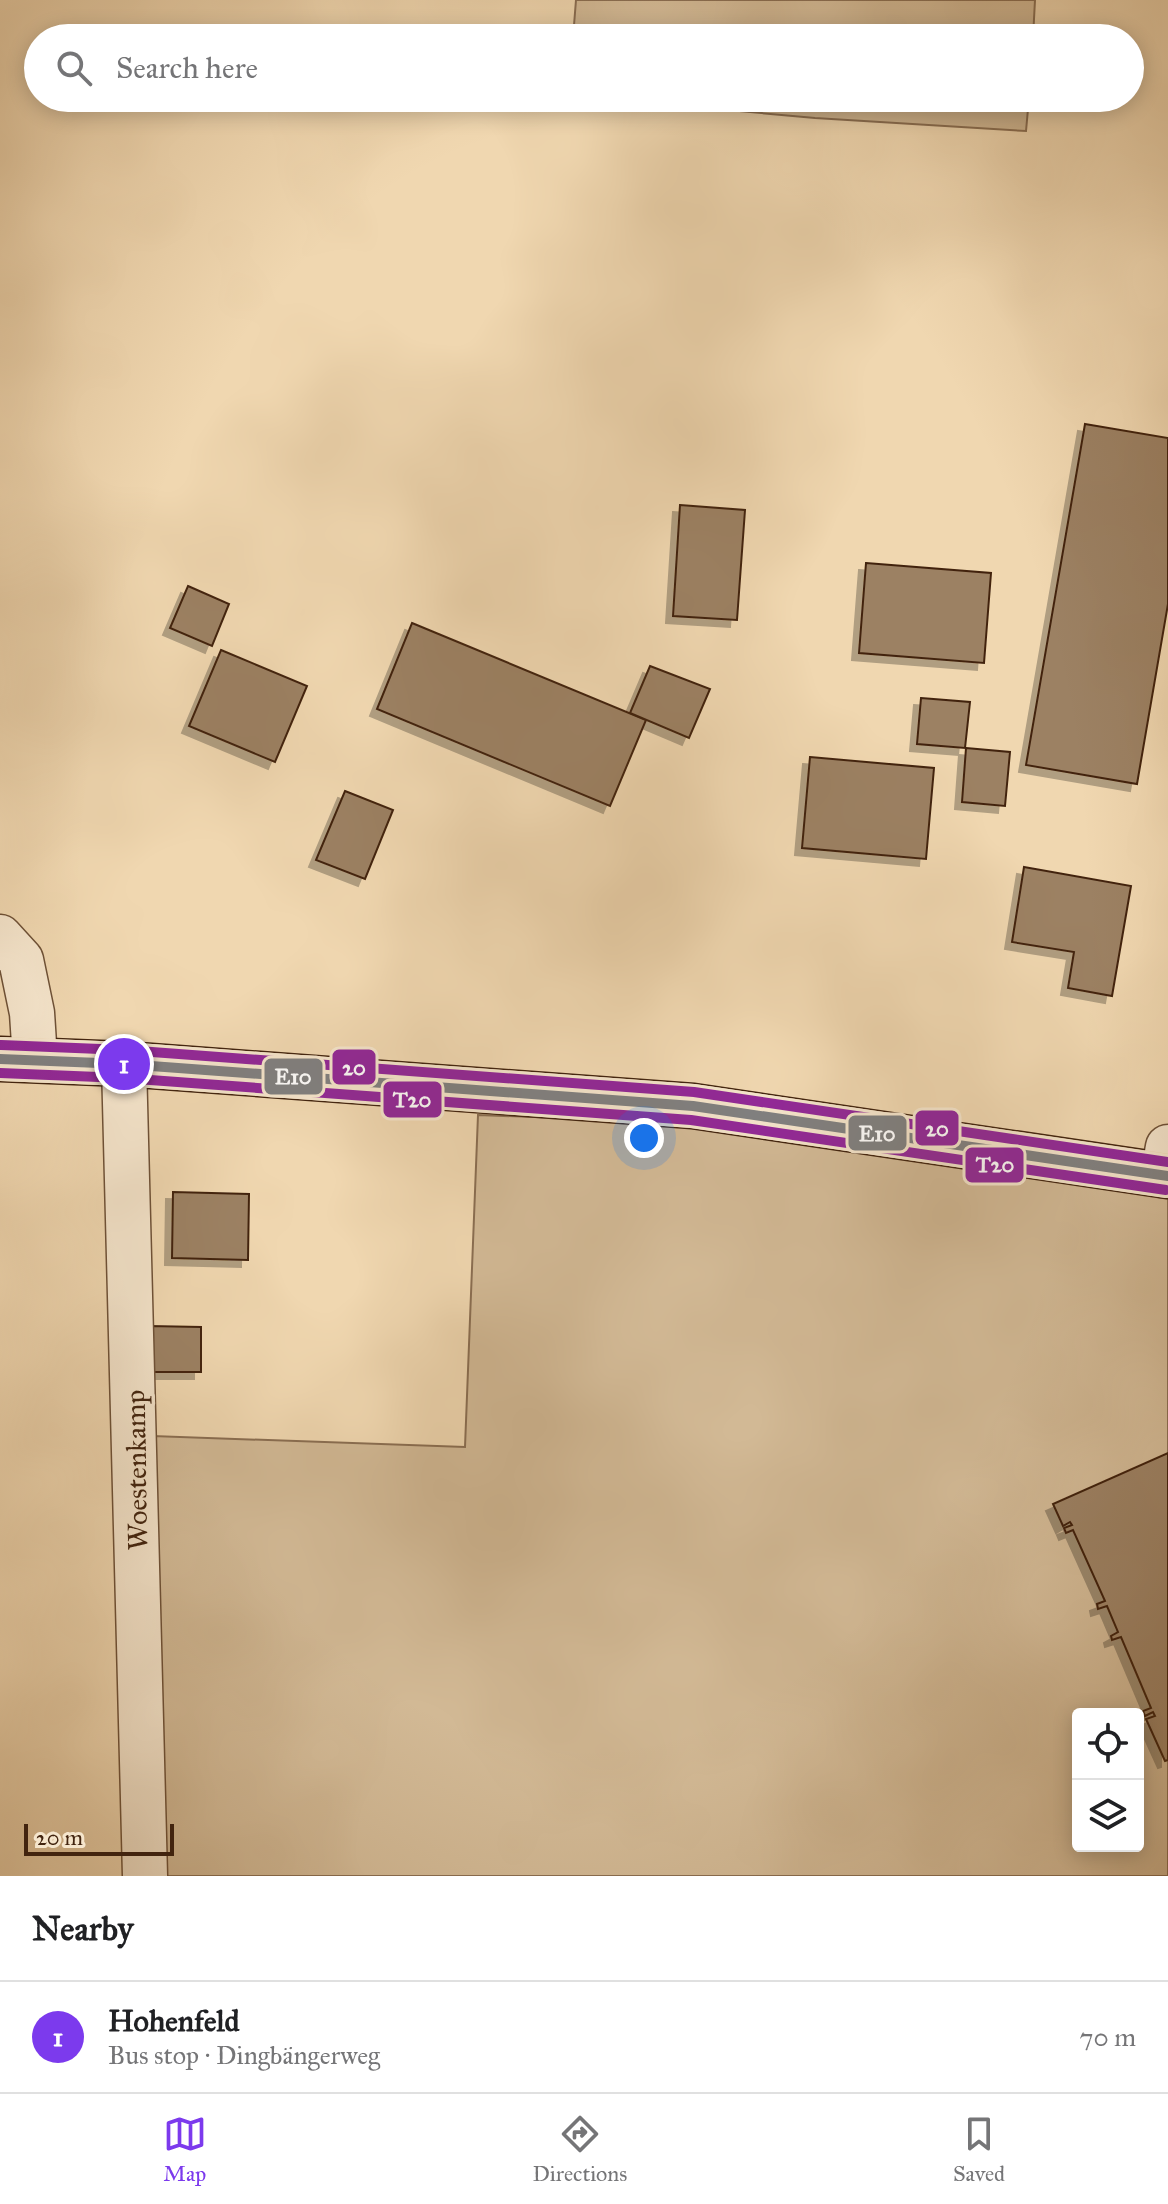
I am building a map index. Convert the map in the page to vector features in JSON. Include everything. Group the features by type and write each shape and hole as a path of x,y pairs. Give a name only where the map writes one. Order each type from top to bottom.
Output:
{"main road":[{"path":"18,1059 693,1106 1166,1166"}],"lane":[{"path":"0,937 21,960 32,1013 18,1059"},
{"name":"Woestenkamp","path":"124,1064 145,1876"}],"shaded area":[{"path":"576,0 1035,0 1034,24 574,24"},
{"path":"749,112 1028,112 1026,131"},
{"path":"478,1115 640,1121 1147,1190 1168,1198 1168,1876 166,1876 153,1436 465,1447"}],"building":[{"path":"1085,424 1168,438 1168,604 1137,784 1026,765"},
{"path":"680,505 745,510 737,620 673,616"},
{"path":"866,563 991,573 984,663 859,653"},
{"path":"188,586 229,604 212,646 170,628"},
{"path":"412,623 646,720 610,806 377,709"},
{"path":"221,650 307,686 275,762 189,726"},
{"path":"650,666 710,689 689,738 630,713"},
{"path":"921,698 970,702 965,748 917,744"},
{"path":"966,748 1010,752 1005,806 962,802"},
{"path":"810,757 934,768 926,859 802,848"},
{"path":"345,791 393,810 365,879 316,860"},
{"path":"1024,867 1131,886 1112,996 1068,988 1074,952 1012,942"},
{"path":"173,1192 249,1194 248,1260 172,1258"},
{"path":"149,1326 201,1327 201,1372 148,1372"},
{"path":"1168,1453 1168,1760 1165,1761 1146,1719 1155,1716 1153,1712 1145,1716 1144,1711 1151,1708 1121,1637 1112,1640 1111,1636 1118,1632 1107,1606 1098,1609 1097,1604 1105,1601 1073,1530 1066,1533 1064,1528 1072,1525 1070,1522 1063,1526 1053,1504"}],"transit line":[{"name":"20","path":"1,1045 125,1050 694,1092 1168,1162"},
{"name":"E10","path":"0,1059 124,1064 693,1106 1168,1176"},
{"name":"T20","path":"0,1073 123,1078 691,1120 1166,1190"}],"place":[{"name":"Hohenfeld","path":"124,1064"}]}
